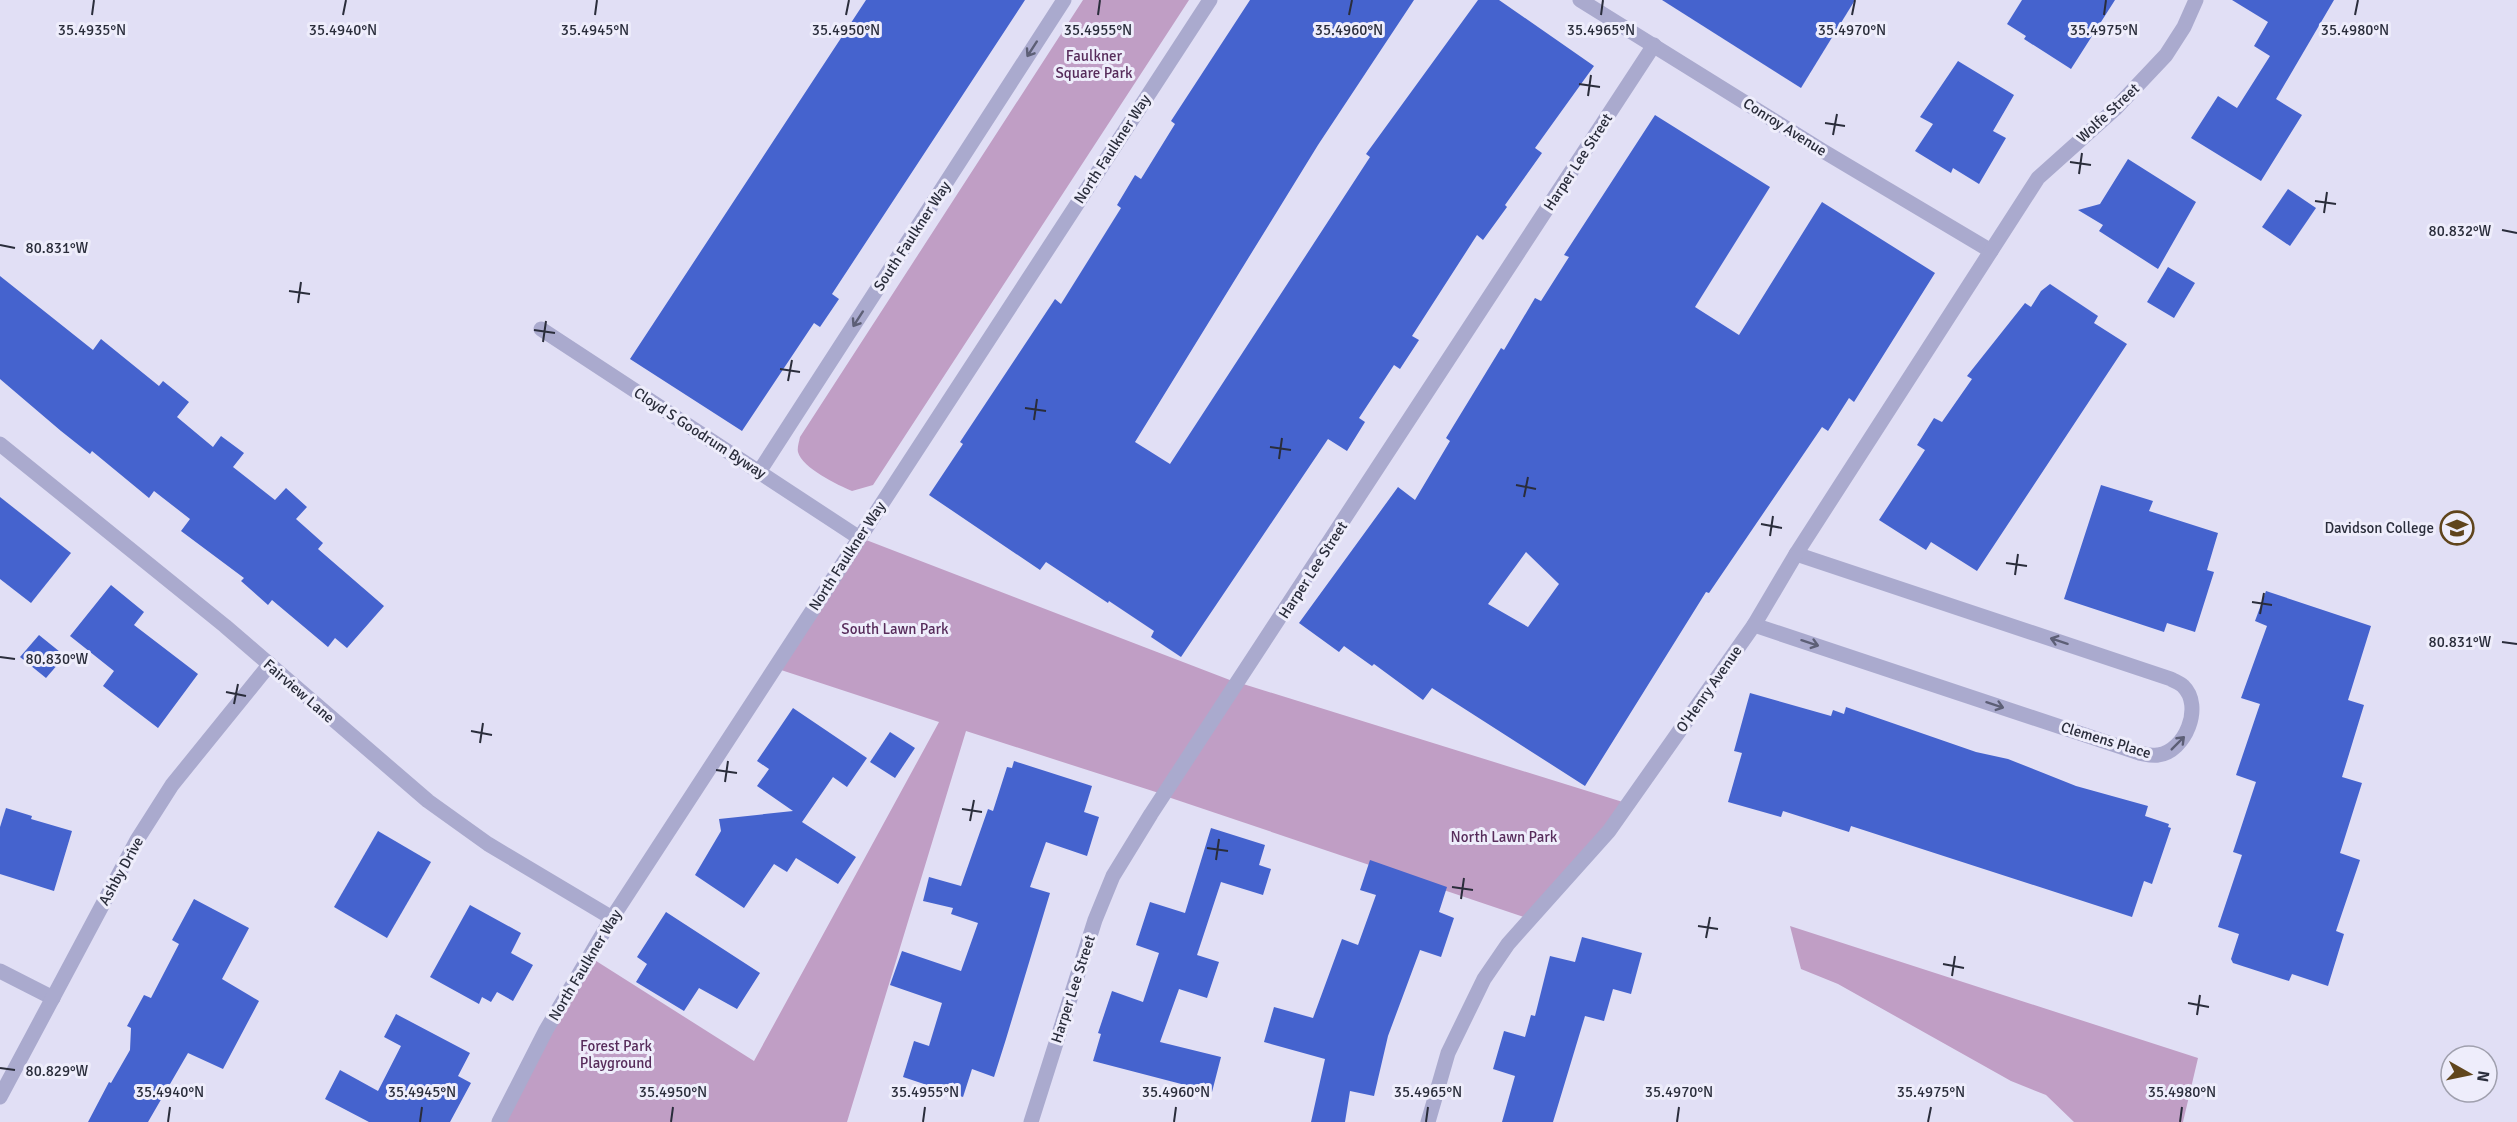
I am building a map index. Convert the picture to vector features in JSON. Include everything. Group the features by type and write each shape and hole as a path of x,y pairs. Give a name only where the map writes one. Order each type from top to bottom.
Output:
{"street":[{"name":"South Faulkner Way","path":"759,472 1064,0"},
{"name":"North Faulkner Way","path":"499,1122 546,1030 612,918 858,537 1210,0"},
{"name":"Conroy Avenue","path":"1580,0 1823,151 1991,251"},
{"name":"Wolfe Street","path":"1991,251 2038,178 2115,109 2166,55 2184,27 2196,0"},
{"name":"Harper Lee Street","path":"1031,1122 1095,920 1113,876 1151,814 1654,45"},
{"name":"O'Henry Avenue","path":"1428,1122 1448,1053 1484,979 1508,944 1609,831 1754,625 1796,555 1991,251"},
{"name":"Cloyd S Goodrum Byway","path":"541,329 858,537"},
{"name":"Fairview Lane","path":"0,444 270,664 364,749 428,801 488,844 612,918"},
{"name":"Clemens Place","path":"1754,625 2139,753 2158,755 2173,750 2185,735 2191,719 2191,701 2184,687 2171,679 1796,555"},
{"name":"Ashby Drive","path":"0,1097 137,840 172,785 270,664"},
{"path":"0,970 53,998"}],"green space":[{"name":"Faulkner Square Park","path":"1083,0 1189,0 873,485 852,491 838,485 813,470 801,458 798,450 800,437"},
{"path":"861,538 1235,682 1162,794 966,731 847,1122 503,1122 593,959 754,1061 939,722 778,669"},
{"name":"North Lawn Park","path":"1240,683 1626,803 1527,918 1165,796"},
{"path":"1790,926 2198,1058 2183,1122 2074,1122 2046,1095 2011,1081 1838,984 1801,969"}],"building":[{"path":"866,0 1025,0 832,294 839,299 820,327 814,323 742,431 630,359"},
{"path":"1250,0 1414,0 1318,145 1135,442 1170,464 1370,157 1366,154 1478,0 1499,0 1594,66 1535,148 1542,153 1505,205 1507,207 1483,240 1477,235 1412,336 1419,340 1400,369 1394,365 1359,418 1365,422 1347,451 1328,439 1181,657 1151,637 1154,631 1109,601 1108,603 1046,562 1040,570 929,495 963,444 960,442 1055,299 1061,304 1121,208 1117,205 1135,175 1141,179 1175,124 1171,121"},
{"path":"1662,0 1855,0 1801,88"},
{"path":"2022,0 2115,0 2071,69 2024,39 2026,36 2007,24"},
{"path":"2232,0 2334,0 2276,99 2302,115 2261,181 2191,138 2218,96 2237,108 2270,56 2254,46 2268,22"},
{"path":"1958,61 2014,95 1993,131 2006,138 1979,184 1953,168 1951,173 1915,151 1933,124 1920,117"},
{"path":"1655,115 1770,187 1695,307 1739,335 1822,202 1935,273 1854,402 1849,398 1828,431 1822,427 1709,593 1706,592 1585,786 1432,688 1423,700 1374,664 1372,666 1344,646 1339,652 1299,623 1398,487 1415,500 1450,441 1446,438 1501,348 1504,350 1535,298 1541,301 1569,257 1564,255","holes":["1526,552 1559,584 1528,627 1488,604"]},
{"path":"2128,159 2196,202 2158,269 2099,231 2103,225 2078,210 2100,204"},
{"path":"2288,189 2316,208 2290,246 2262,227"},
{"path":"2168,267 2195,283 2174,318 2147,302"},
{"path":"0,276 93,350 101,339 159,386 163,381 189,402 177,417 213,447 221,436 244,453 233,467 275,500 286,488 307,507 296,519 323,543 318,549 384,606 347,648 335,638 328,647 272,600 268,605 241,581 244,578 181,531 190,519 154,491 149,498 92,451 90,454 61,431 0,379"},
{"path":"2050,284 2098,316 2094,323 2127,344 1977,571 1931,542 1926,550 1879,520 1925,450 1917,445 1934,418 1942,422 1972,379 1967,376 2025,303 2031,307 2041,291"},
{"path":"2101,485 2153,501 2149,511 2218,533 2207,570 2214,572 2195,632 2167,623 2164,632 2064,599"},
{"path":"0,497 71,553 31,603 0,579"},
{"path":"111,585 144,612 134,625 198,674 158,728 103,686 114,671 70,636"},
{"path":"2266,591 2371,626 2348,700 2364,705 2342,777 2362,783 2340,853 2360,860 2336,931 2344,934 2328,986 2292,974 2289,981 2233,963 2231,959 2239,934 2218,927 2242,855 2233,852 2256,782 2236,775 2260,704 2241,698 2267,626 2255,621"},
{"path":"39,635 65,656 46,678 20,657"},
{"path":"1750,693 1831,716 1833,710 1844,714 1846,707 1976,752 2008,759 2076,786 2148,806 2145,816 2169,824 2168,827 2171,828 2152,884 2144,881 2132,917 1851,826 1849,832 1783,811 1781,817 1728,802 1742,753 1734,751"},
{"path":"793,708 867,758 847,787 833,777 802,822 856,857 838,884 796,858 787,872 774,864 744,908 695,875 721,831 719,819 793,811 757,786 769,769 757,761"},
{"path":"890,732 915,748 895,778 870,762"},
{"path":"1014,761 1092,786 1084,812 1099,817 1087,856 1046,842 1030,887 1050,893 994,1077 972,1069 963,1097 903,1077 914,1041 929,1046 942,1003 890,985 902,951 961,971 978,923 951,914 953,908 923,901 929,877 961,886 988,809 993,811 1007,767 1012,768"},
{"path":"6,808 32,816 31,819 72,831 54,891 0,874 0,827"},
{"path":"1211,828 1265,845 1259,865 1271,869 1263,895 1221,882 1197,955 1219,962 1207,998 1179,989 1160,1042 1221,1057 1212,1092 1093,1061 1101,1034 1098,1033 1112,991 1143,1002 1159,953 1136,945 1150,902 1185,913"},
{"path":"378,831 431,862 387,938 334,907"},
{"path":"1370,860 1447,887 1439,912 1454,918 1441,957 1420,950 1388,1036 1374,1096 1350,1091 1345,1122 1311,1122 1325,1059 1264,1042 1274,1007 1313,1018 1342,939 1358,945 1376,895 1360,890"},
{"path":"194,899 249,928 222,979 259,1001 223,1069 188,1053 148,1122 88,1122 109,1082 111,1083 130,1050 131,1028 127,1026 144,995 151,998 179,944 172,940"},
{"path":"470,905 521,933 511,953 533,965 513,1001 497,992 491,1002 482,997 479,1004 430,977"},
{"path":"666,912 760,973 737,1009 699,988 684,1011 636,982 647,964 637,957"},
{"path":"1582,937 1642,953 1631,994 1613,989 1604,1021 1585,1016 1553,1122 1502,1122 1515,1076 1493,1069 1504,1031 1525,1037 1531,1015 1535,1016 1550,956 1575,962"},
{"path":"396,1014 470,1053 458,1076 471,1083 450,1122 369,1122 325,1099 340,1070 378,1091 401,1046 384,1037"}],"place":[{"name":"Davidson College","path":"2457,528"}],"park label":[{"name":"South Lawn Park","path":"895,629"},
{"name":"Forest Park Playground","path":"616,1054"}]}
